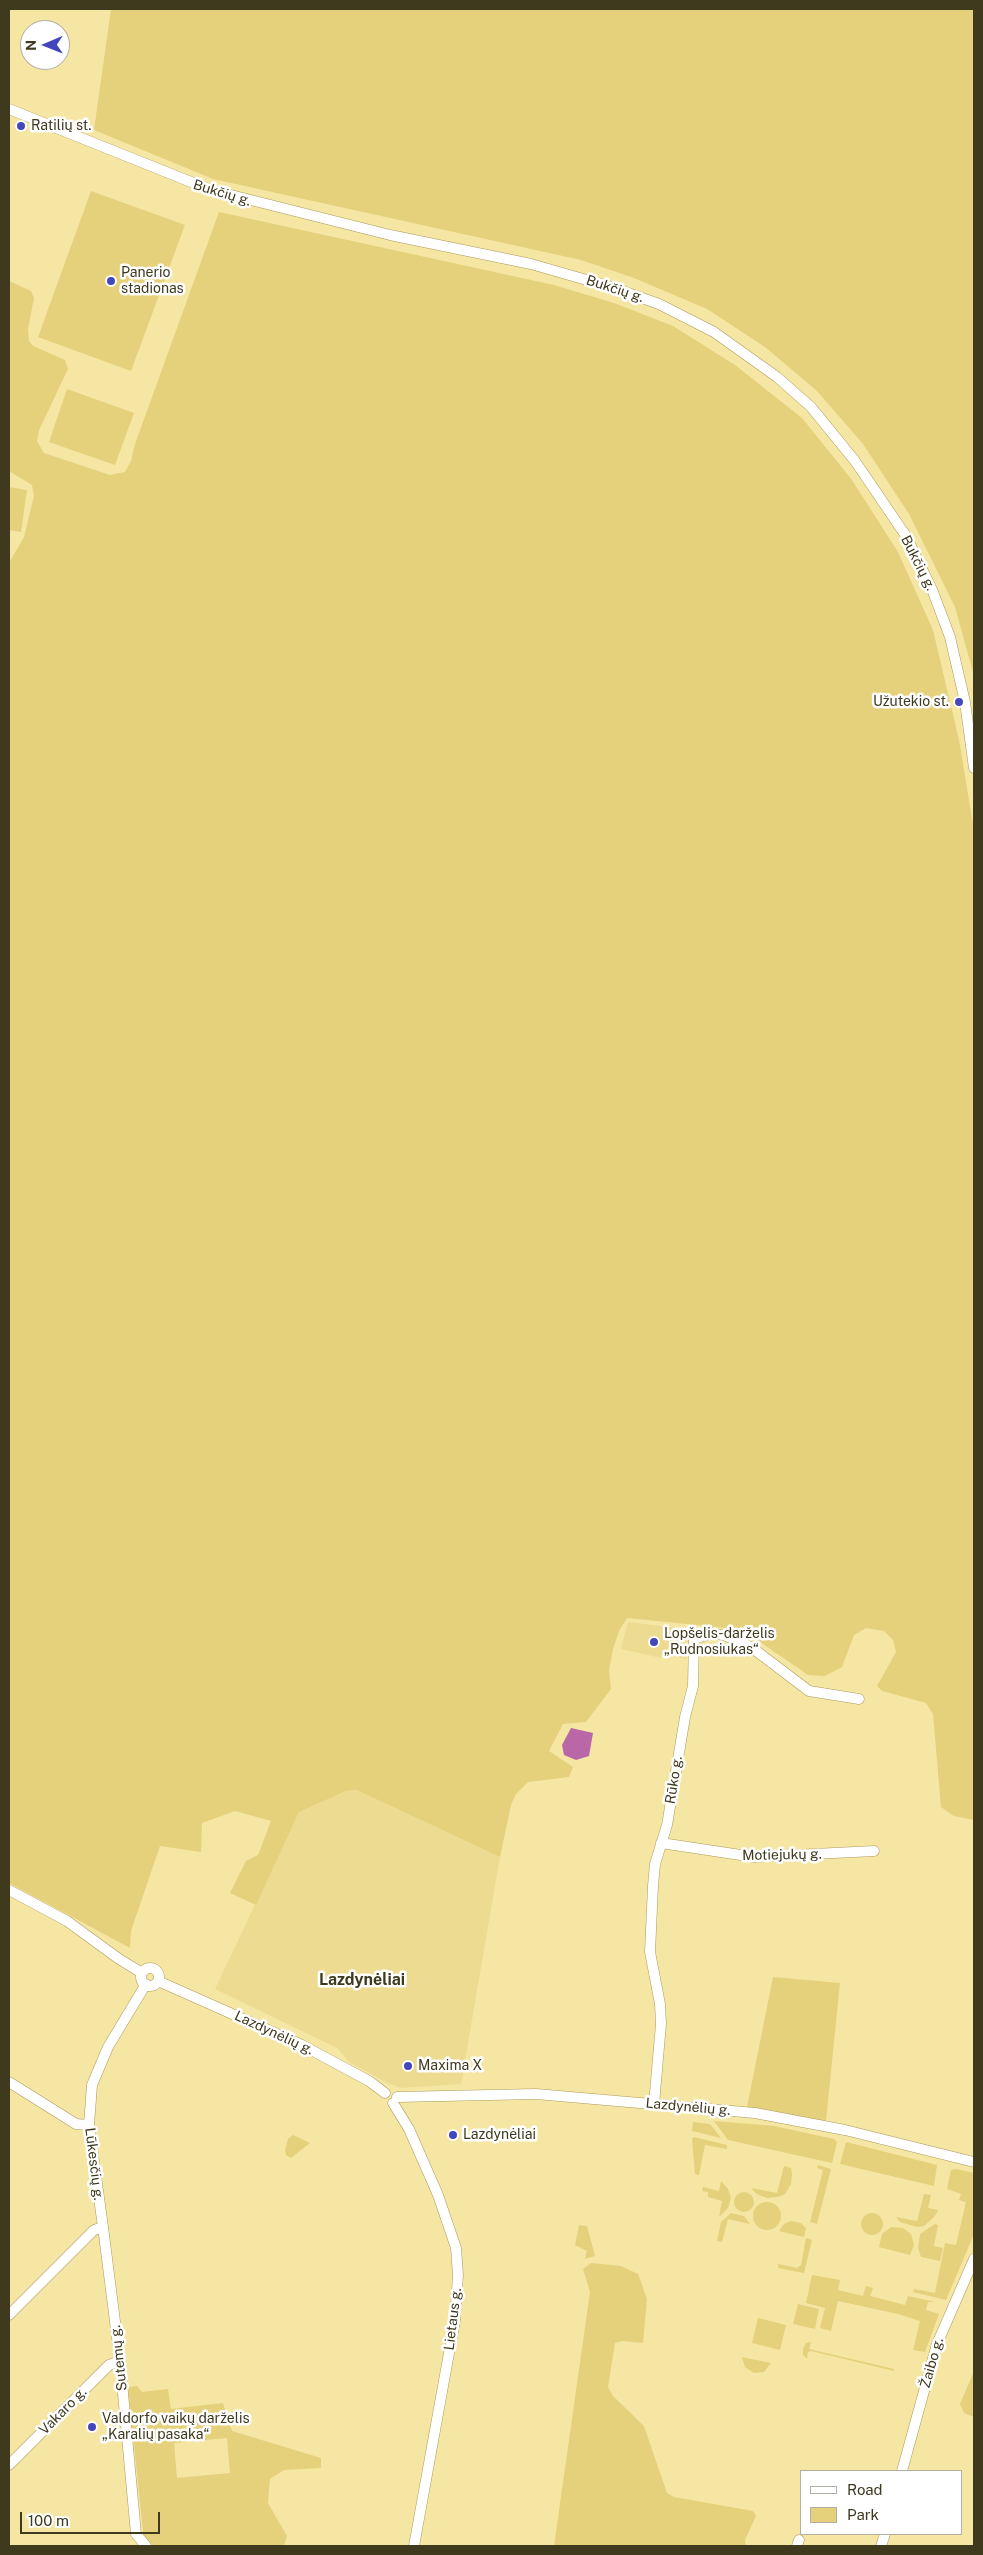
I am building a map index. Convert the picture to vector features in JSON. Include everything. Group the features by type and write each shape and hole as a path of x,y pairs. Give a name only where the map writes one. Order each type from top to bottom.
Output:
{"street":[{"name":"Bukčių g.","path":"9,109 211,190 381,232 531,264 611,286 659,304 714,332 777,377 811,407 855,461 906,536 933,592 950,637 965,702 974,768"},
{"name":"Rūko g.","path":"654,2104 661,2024 660,2004 650,1952 655,1864 667,1825 685,1717 693,1686 694,1639 713,1633 726,1636 751,1647 809,1691 858,1699"},
{"name":"Motiejukų g.","path":"661,1843 736,1856 760,1857 874,1851"},
{"path":"9,1890 67,1921 119,1959 142,1972"},
{"path":"153,1968 158,1974 158,1981 154,1984 146,1984 141,1977 142,1972 145,1969 153,1968"},
{"name":"Lazdynėlių g.","path":"158,1981 302,2045 369,2081 385,2093 391,2090 397,2093 395,2100 536,2094 755,2113 845,2130 974,2162"},
{"name":"Lūkesčių g.","path":"103,2227 89,2125 92,2085 98,2067 146,1984"},
{"path":"9,2082 76,2124 89,2125"},
{"name":"Lietaus g.","path":"395,2100 436,2187 456,2248 458,2275 455,2320 414,2546"},
{"path":"9,2315 94,2230 103,2227"},
{"name":"Sutemų g.","path":"103,2227 120,2361 136,2534 146,2546"},
{"name":"Žaibo g.","path":"902,2470 937,2344 974,2259"},
{"name":"Vakaro g.","path":"9,2465 109,2365 120,2361"}],"shaded area":[{"name":"Lopšelis-darželis „Rudnosiukas“","path":"628,1622 676,1628 685,1635 687,1659 671,1656 670,1660 621,1649"},
{"path":"571,1728 593,1733 589,1756 576,1760 564,1755 562,1745"},
{"path":"358,1790 500,1857 461,2084 401,2088 387,2083 349,2062 337,2048 215,1989 299,1812 346,1791"}],"green space":[{"path":"111,9 974,9 974,676 955,607 909,514 863,444 817,391 765,347 707,309 634,278 581,260 213,179 94,130"},
{"name":"Panerio stadionas","path":"91,191 185,225 131,371 38,337"},
{"path":"219,212 554,285 614,303 673,326 735,365 802,418 852,480 898,552 933,630 959,740 974,830 974,1820 954,1816 941,1807 933,1714 926,1703 882,1691 877,1686 896,1652 893,1640 884,1631 866,1628 854,1635 842,1667 825,1676 808,1675 760,1642 736,1629 627,1618 619,1631 613,1649 609,1670 611,1689 586,1722 563,1724 549,1751 573,1767 569,1777 528,1782 516,1794 511,1805 500,1857 357,1790 346,1791 299,1812 256,1905 230,1893 246,1861 258,1855 271,1821 235,1811 202,1823 201,1852 160,1846 131,1931 130,1948 9,1883 9,563 24,537 34,496 32,485 9,471 9,281 31,291 34,298 28,329 29,341 33,346 65,360 68,369 39,430 37,441 44,453 110,475 125,472 131,461 135,444"},
{"path":"67,389 134,413 115,465 49,442"},
{"path":"9,487 27,490 21,532 9,530"},
{"path":"773,1977 840,1983 826,2121 747,2107"},
{"path":"714,2121 774,2126 834,2139 837,2142 832,2163 728,2140"},
{"path":"693,2122 710,2124 721,2138 692,2131"},
{"path":"293,2135 310,2143 291,2158 286,2155 285,2150 288,2139"},
{"path":"694,2137 727,2145 727,2149 705,2145 699,2175 695,2174 692,2139"},
{"path":"846,2142 937,2165 934,2186 840,2164"},
{"path":"818,2165 831,2169 817,2224 810,2222 823,2170 817,2168"},
{"path":"784,2166 791,2168 792,2174 791,2184 785,2194 767,2198 757,2194 751,2188 777,2193"},
{"path":"956,2169 974,2173 974,2234 946,2300 913,2292 914,2289 935,2293 945,2243 956,2245 966,2202 959,2200 961,2194 947,2189 951,2170"},
{"path":"721,2181 728,2189 731,2198 728,2208 719,2217 722,2201 708,2197 708,2192 702,2191 703,2187 719,2191"},
{"path":"744,2192 751,2195 754,2202 751,2209 744,2212 737,2209 734,2202 737,2195"},
{"path":"924,2194 931,2195 928,2208 938,2210 935,2216 924,2226 917,2227 900,2222 896,2217 917,2221"},
{"path":"767,2202 777,2206 781,2216 777,2226 767,2230 757,2226 753,2216 757,2206"},
{"path":"731,2213 744,2216 750,2224 728,2219 722,2242 717,2241 721,2222"},
{"path":"872,2213 880,2216 883,2224 880,2232 872,2235 864,2232 861,2224 864,2216"},
{"path":"791,2221 801,2223 806,2228 804,2237 779,2231 784,2224"},
{"path":"935,2224 938,2225 934,2246 943,2248 940,2261 921,2257 918,2248 920,2234"},
{"path":"579,2225 587,2226 595,2256 585,2259 587,2251 575,2245"},
{"path":"891,2227 903,2228 911,2234 914,2245 910,2255 879,2247 882,2234"},
{"path":"806,2238 812,2240 804,2273 778,2268 778,2264 797,2268 801,2265"},
{"path":"591,2263 621,2266 638,2274 647,2299 643,2343 622,2341 615,2343 608,2387 613,2396 644,2426 667,2493 674,2497 753,2511 756,2516 745,2540 746,2546 554,2546 590,2292 583,2269"},
{"path":"812,2275 840,2280 838,2290 863,2296 866,2286 873,2288 870,2296 905,2305 908,2296 935,2302 928,2302 926,2310 939,2314 925,2352 913,2350 920,2321 898,2314 838,2301 831,2331 820,2328 825,2308 806,2303"},
{"path":"798,2304 819,2309 815,2329 793,2324"},
{"path":"758,2318 786,2325 780,2350 752,2343"},
{"path":"811,2342 809,2349 894,2369 894,2371 811,2351 808,2352 807,2359 803,2355 803,2349 806,2343"},
{"path":"742,2357 771,2363 764,2372 754,2373 745,2367"},
{"path":"974,2371 974,2417 964,2413 960,2404"},
{"path":"137,2386 142,2392 168,2389 171,2409 223,2403 232,2431 321,2458 321,2468 284,2470 270,2479 268,2503 287,2536 284,2546 154,2546 144,2541 128,2387","holes":["227,2438 230,2473 177,2478 174,2443"]}],"place":[{"name":"Ratilių st.","path":"21,126"},
{"name":"Panerio stadionas","path":"111,281"},
{"name":"Užutekio st.","path":"959,702"},
{"name":"Lopšelis-darželis „Rudnosiukas“","path":"654,1642"},
{"name":"Maxima X","path":"408,2066"},
{"name":"Lazdynėliai","path":"453,2135"},
{"name":"Valdorfo vaikų darželis „Karalių pasaka“","path":"92,2427"}],"district":[{"name":"Lazdynėliai","path":"362,1980"}]}
